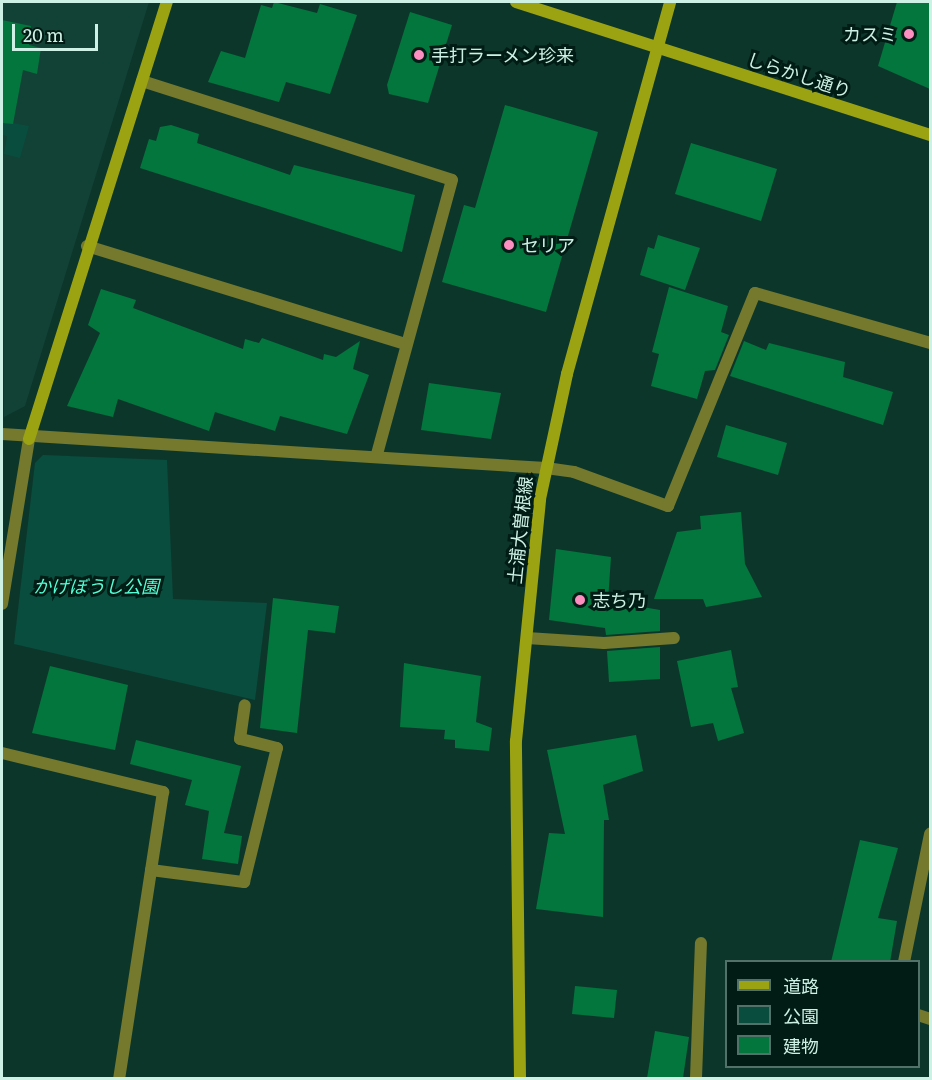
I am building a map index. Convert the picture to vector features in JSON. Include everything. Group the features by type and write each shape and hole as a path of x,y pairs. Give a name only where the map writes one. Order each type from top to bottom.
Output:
{"main road":[{"path":"29,439 87,246 167,2"},
{"name":"しらかし通り","path":"516,2 930,135"},
{"name":"土浦大曽根線","path":"520,1078 516,765 527,638 546,468 670,2"}],"street":[{"path":"142,81 452,180 405,344 377,454"},
{"path":"87,246 405,344"},
{"path":"2,434 29,439 377,454 546,468 574,472 668,506 755,293 930,343"},
{"path":"2,604 29,439"},
{"path":"527,638 604,643 674,638"},
{"path":"151,870 244,882 277,748 240,739 245,705"},
{"path":"2,753 163,792 119,1078"},
{"path":"904,960 930,834"},
{"path":"696,1078 701,943"}],"shaded area":[{"path":"2,2 149,2 25,406 4,417"}],"green space":[{"path":"2,121 29,126 20,158 4,154 7,136 2,135"},
{"name":"かげぼうし公園","path":"43,455 167,460 173,599 267,603 255,700 14,644 35,463"}],"building":[{"path":"274,2 317,13 320,4 357,15 330,94 286,82 279,102 208,82 221,51 245,58 261,5 272,8"},
{"name":"カスミ","path":"897,2 930,2 930,89 878,66"},
{"name":"手打ラーメン珍来","path":"410,12 452,25 428,103 389,94 387,85"},
{"path":"2,20 31,26 29,45 41,48 37,74 23,70 13,124 2,123"},
{"name":"セリア","path":"505,105 598,132 546,312 442,282 464,205 475,208"},
{"path":"171,125 199,134 197,143 290,175 294,165 415,195 402,252 140,168 149,139 156,141 160,127"},
{"path":"691,143 777,169 761,221 675,194"},
{"path":"658,235 700,248 685,290 640,275 648,247 654,249"},
{"path":"669,287 728,306 721,332 729,335 715,370 705,371 697,399 651,386 659,354 652,352"},
{"path":"101,289 136,300 133,308 243,349 245,339 259,343 262,338 323,360 324,354 336,357 360,341 353,369 369,375 347,434 280,416 275,431 215,412 209,431 118,399 113,417 67,406 100,333 88,325"},
{"path":"744,341 766,350 769,343 845,362 843,377 893,392 883,425 730,376"},
{"path":"429,383 501,393 491,439 421,430"},
{"path":"726,425 787,443 778,475 717,457"},
{"path":"741,512 745,564 762,597 706,607 703,599 654,599 677,532 701,529 700,516"},
{"name":"志ち乃","path":"556,549 611,557 608,601 660,610 660,631 606,635 605,628 549,620"},
{"path":"273,598 339,606 335,633 308,630 297,733 260,728"},
{"path":"660,647 660,679 609,682 607,651"},
{"path":"731,650 738,687 731,688 744,733 718,741 713,723 691,727 677,661"},
{"path":"404,663 481,676 476,722 492,728 489,751 455,748 455,740 444,739 445,730 400,727"},
{"path":"50,666 128,685 115,750 32,733"},
{"path":"636,735 643,771 603,785 609,820 604,820 603,917 536,909 549,833 565,834 547,750"},
{"path":"136,740 241,766 224,833 242,836 238,864 202,859 209,811 185,805 192,780 130,764"},
{"path":"860,840 898,848 878,918 897,921 890,960 831,960"},
{"path":"575,986 617,990 614,1018 572,1014"},
{"path":"655,1031 689,1037 683,1078 647,1078"}],"place":[{"name":"カスミ","path":"909,34"},
{"name":"手打ラーメン珍来","path":"419,55"},
{"name":"セリア","path":"509,245"},
{"name":"志ち乃","path":"580,600"}]}
